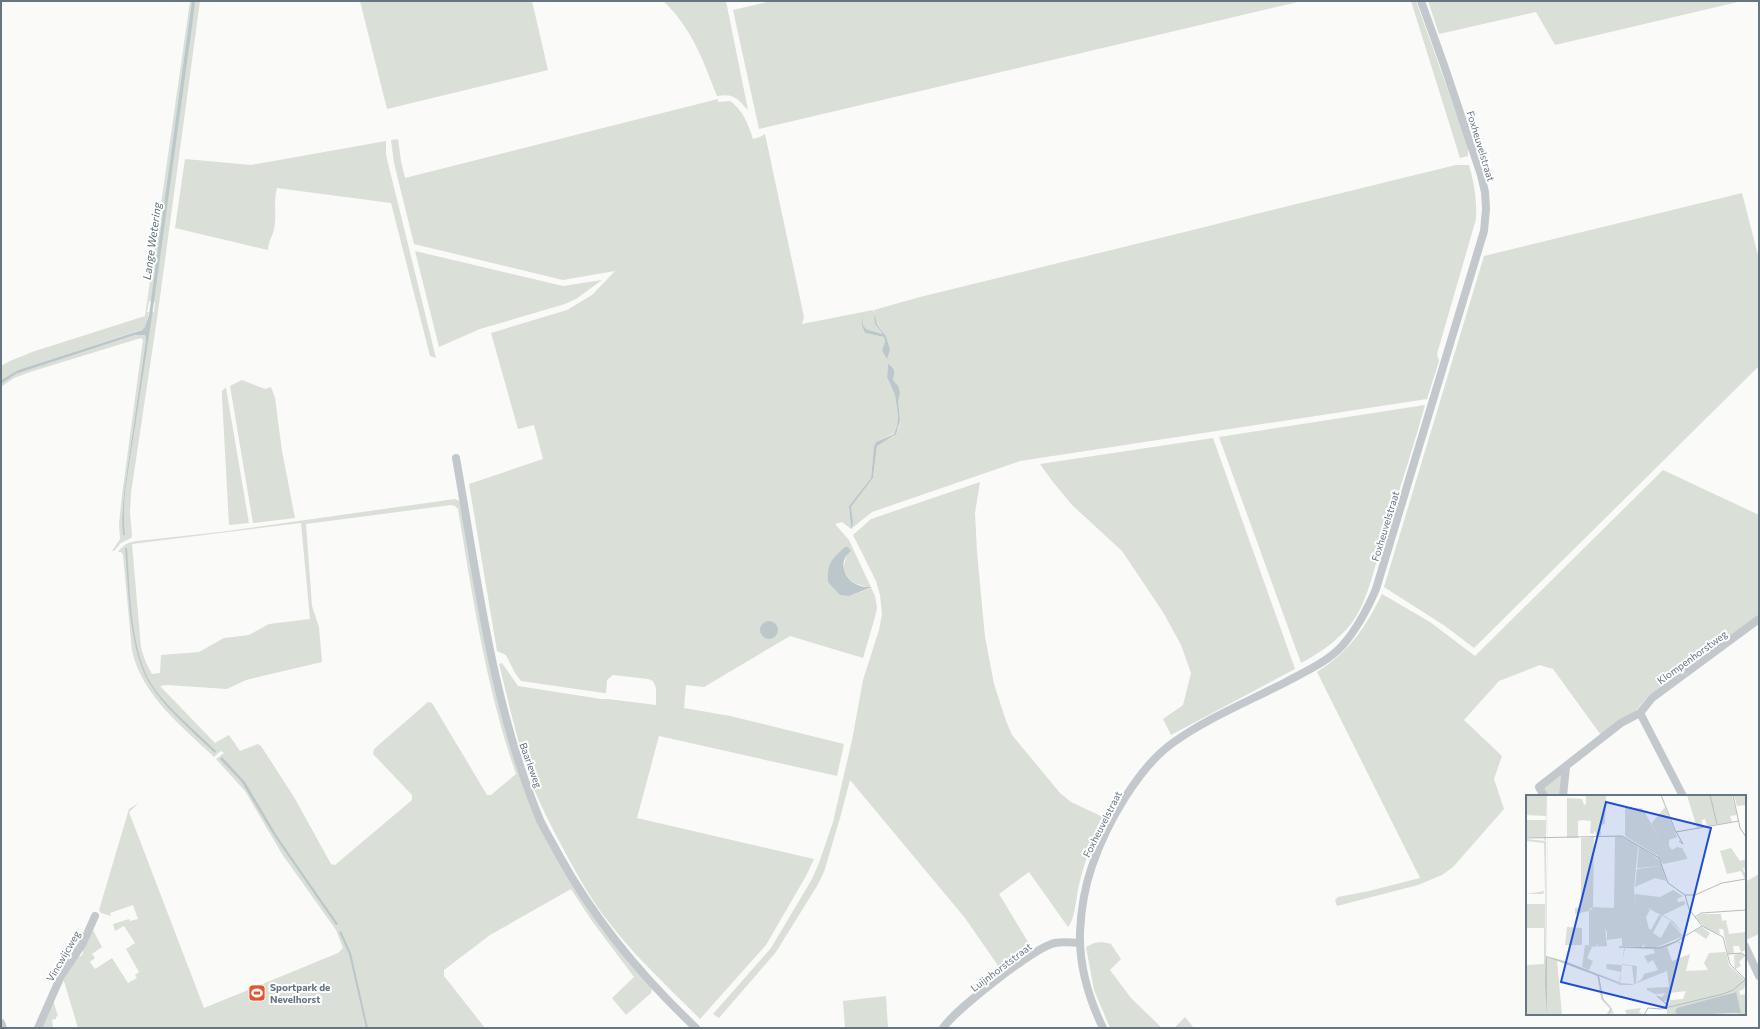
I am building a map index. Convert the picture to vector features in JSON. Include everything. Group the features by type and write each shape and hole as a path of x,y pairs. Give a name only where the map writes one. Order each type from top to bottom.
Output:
{"street":[{"name":"Foxheuvelstraat","path":"1103,1028 1088,989 1080,943 1082,911 1091,867 1120,806 1134,784 1156,758 1173,742 1200,726 1320,664 1341,647 1355,630 1376,589 1482,238 1486,209 1485,192 1477,164 1421,1"},
{"name":"Baarleweg","path":"456,458 482,614 495,679 511,738 541,822 576,885 604,927 658,990 696,1028"},
{"name":"Klompenhorstweg","path":"1543,795 1539,787 1621,723 1640,714 1652,698 1759,619"},
{"path":"1640,714 1682,795"},
{"path":"1563,795 1566,767"},
{"name":"Vincwijcweg","path":"38,1028 61,976 83,943 95,916"},
{"name":"Luijnhorststraat","path":"943,1028 966,1005 1033,954 1046,946 1057,942 1080,943"},
{"path":"1746,948 1759,976"},
{"path":"1,1023 3,1028"}],"shaded area":[{"path":"190,1 200,1 158,312 131,493 130,512 132,536 112,551 120,539 119,524 122,495 143,340 141,338 30,372 14,378 1,387 1,384 16,374 135,335 145,335 146,339 124,492 122,518 125,535 125,492 152,312 154,312 155,302 149,301 147,312 149,312 144,329 18,370 1,380 1,366 32,352 145,316"},
{"path":"192,1 195,1 193,19 152,316 125,492 125,535 123,535 122,518 124,492 146,339 145,335 135,335 16,374 1,384 1,380 18,370 142,330 145,327 149,315"},
{"path":"360,1 532,1 548,70 387,109"},
{"path":"663,1 726,1 748,110 735,97 727,95 717,96 696,45 682,22"},
{"path":"771,1 1302,1 759,129 733,10"},
{"path":"1411,1 1416,1 1468,146 1468,156 1460,158"},
{"path":"1428,1 1742,1 1555,45 1536,12 1439,34"},
{"path":"718,99 718,102 730,101 742,113 753,139 765,134 804,317 802,324 873,310 875,324 883,334 866,329 863,325 863,314 862,326 865,333 884,337 885,342 882,350 890,349 886,336 875,320 874,310 920,297 1456,165 1469,165 1475,191 1476,219 1437,354 1439,361 1427,399 1020,461 872,512 851,529 842,522 835,524 849,540 875,596 877,608 863,658 790,636 704,687 686,685 684,708 730,716 844,744 837,776 659,736 637,818 814,859 806,876 766,945 700,1019 648,967 612,926 597,906 575,871 532,784 518,739 499,664 502,663 518,686 601,699 656,705 656,688 653,681 648,679 613,675 607,680 606,693 604,693 521,681 506,655 497,651 469,484 543,459 534,425 518,429 491,333 567,310 592,295 615,271 563,280 414,244 394,163 391,140 398,139 405,178","holes":["888,365 894,369 893,380 898,390 898,407 900,418 899,426 898,430 893,436 877,446 873,478 851,507 851,528 849,506 871,478 874,446 876,442 894,433 897,426 898,416 895,395 887,377","842,550 847,554 843,569 848,578 854,583 871,588 849,596 840,592 830,582 829,576 832,564"]},
{"path":"386,141 386,155 436,358 430,356 391,203 277,188 275,198 275,224 268,250 175,228 185,159 251,165"},
{"path":"1742,193 1759,259 1759,366 1474,648 1445,626 1384,587 1484,256"},
{"path":"415,251 563,286 602,280 576,299 565,304 480,329 439,347"},
{"path":"873,310 877,324 886,336 890,349 887,359 882,350 885,342 884,337 865,333 862,326 863,312 863,325 866,329 883,334 875,324"},
{"path":"888,364 894,369 893,380 898,386 900,393 898,401 900,421 896,434 877,446 873,478 851,507 853,523 851,529 849,506 871,478 874,446 876,442 894,434 897,426 898,416 895,395 887,377"},
{"path":"242,380 265,389 271,387 275,398 282,451 295,518 253,523 230,386"},
{"path":"225,388 249,523 229,525 222,397 222,391"},
{"path":"1425,405 1409,461 1361,608 1351,624 1340,636 1321,651 1301,663 1219,437"},
{"path":"1213,438 1295,669 1171,735 1163,719 1183,705 1191,673 1181,645 1163,612 1122,551 1072,505 1040,464"},
{"path":"1663,470 1759,515 1759,618 1649,695 1634,713 1601,735 1553,669 1540,665 1499,681 1464,720 1502,756 1494,779 1504,809 1453,867 1442,875 1418,885 1337,906 1335,900 1338,897 1420,878 1317,672 1339,656 1356,638 1382,594 1430,622 1475,656"},
{"path":"980,482 975,513 985,637 994,684 1006,721 1012,735 1060,793 1071,802 1103,817 1085,864 1071,923 1068,927 1029,872 999,894 1030,945 999,967 965,918 850,780 824,872 817,886 776,952 719,1018 713,1014 771,948 812,879 833,822 852,740 863,680 879,630 882,614 880,595 876,581 853,535 871,519"},
{"path":"455,499 461,502 494,684 549,838 650,986 652,990 651,993 626,1015 612,998 634,977 592,921 571,889 490,935 444,970 444,976 485,1028 78,1028 63,978 76,957 81,956 83,953 82,948 93,930 102,947 92,954 95,958 90,962 95,969 112,958 128,983 137,978 135,975 139,972 126,949 135,943 124,926 115,931 113,924 129,919 130,921 138,919 133,905 110,913 111,916 101,913 99,910 129,809 139,803 129,812 204,1008 338,953 343,948 336,930 282,854 245,791 216,759 224,753 221,751 214,757 165,710 145,683 137,667 132,651 123,555 121,552 118,552 126,544 134,541 220,532","holes":["451,505 458,509 488,676 496,709 516,774 491,795 487,795 432,703 428,702 374,749 373,754 412,795 412,800 335,865 331,864 294,797 261,746 258,744 240,751 229,735 215,743 160,686 167,685 227,689 246,680 322,662 319,627 312,606 306,524","301,523 310,619 269,624 249,635 224,638 199,652 161,655 160,673 152,674 146,663 141,648 132,544"]},
{"path":"845,547 848,547 851,551 844,560 843,564 845,574 858,585 872,587 849,596 840,595 828,582 828,570 831,562"},
{"path":"125,548 127,548 130,600 135,638 145,671 152,685 166,703 216,751 215,753 165,704 152,687 144,673 138,656 131,620"},
{"path":"765,621 773,621 778,626 776,637 773,639 765,639 760,634 760,626"},
{"path":"222,757 245,782 277,836 338,924 336,925 275,837 241,781 220,759"},
{"path":"1562,773 1560,795 1544,795 1541,789"},
{"path":"1759,874 1759,934 1746,940 1746,881"},
{"path":"341,931 351,953 368,1028 366,1028 349,954 339,932"},
{"path":"1102,942 1111,944 1121,959 1110,970 1131,998 1162,1028 1110,1028 1094,990 1086,947 1094,943"},
{"path":"886,996 888,1028 845,1028 843,1001"},
{"path":"53,1000 58,1016 56,1019 52,1020 53,1028 41,1028"},
{"path":"1185,1017 1194,1028 1174,1028"}],"place":[{"name":"Sportpark de Nevelhorst","path":"257,993"}],"water label":[{"name":"Lange Wetering","path":"152,241"}]}
